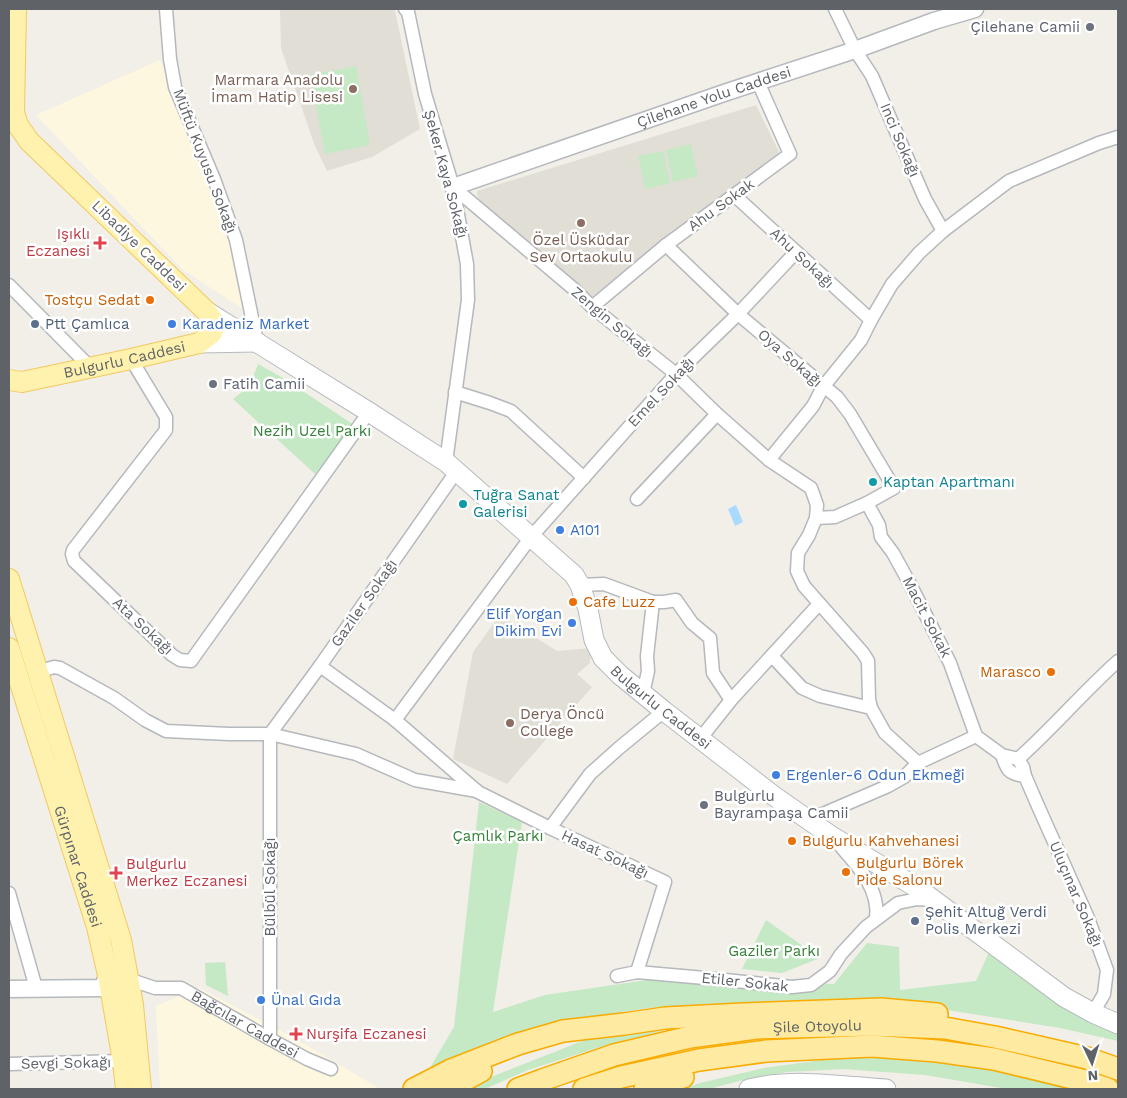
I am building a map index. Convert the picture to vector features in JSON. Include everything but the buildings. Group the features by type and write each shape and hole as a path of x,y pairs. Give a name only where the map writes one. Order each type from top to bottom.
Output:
{"highway":[{"path":"414,1089 450,1080 492,1066 565,1038 624,1024 665,1018 881,1009 941,1014 995,1037"},
{"name":"Şile Otoyolu","path":"518,1089 614,1055 690,1037 756,1028 873,1025 945,1028 995,1037 1087,1058 1118,1069"},
{"path":"645,1089 701,1072 768,1060 872,1046"},
{"name":"Şile Otoyolu","path":"584,1089 621,1077 699,1060 766,1051 872,1046 937,1051 994,1060 1081,1080 1108,1089"}],"main road":[{"name":"Libadiye Caddesi","path":"16,9 14,113 18,125 30,140 206,311 257,342"},
{"name":"Libadiye Caddesi","path":"9,134 18,134 30,140"},
{"name":"Bulgurlu Caddesi","path":"12,386 199,343 212,333 215,323 206,311"},
{"path":"199,343 257,342"},
{"name":"Bulgurlu Caddesi","path":"257,342 369,412 451,467 574,575 580,585 588,609 594,640 603,658 664,711 774,796 833,837 919,889 1064,997 1093,1014 1118,1024"},
{"name":"Gürpınar Caddesi","path":"9,579 121,940 132,1004 141,1089"},
{"name":"Gürpınar Caddesi","path":"9,648 97,927 108,975 126,1089"},
{"path":"749,1089 761,1086 886,1089"}],"street":[{"name":"Müftü Kuyusu Sokağı","path":"166,9 170,59 175,87 214,178 236,240 257,342"},
{"name":"Inci Sokağı","path":"835,9 855,50 872,76 925,200 943,231"},
{"name":"Çilehane Yolu Caddesi","path":"452,187 855,50 934,15 975,9"},
{"name":"Şeker Kaya Sokağı","path":"407,10 425,94 452,187 467,264 468,300 455,392 451,467"},
{"name":"Ahu Sokak","path":"592,307 666,245 790,154 758,82"},
{"path":"769,460 813,406 823,387 860,340 892,284 919,253 943,231 1009,181 1099,143 1118,137"},
{"name":"Zengin Sokağı","path":"452,187 575,290 592,307 676,374 717,414 769,460 811,488 817,505 816,518"},
{"name":"Ahu Sokağı","path":"734,195 871,320"},
{"name":"Oya Sokağı","path":"666,245 738,314 837,397 850,414 894,488 867,503"},
{"name":"Emel Sokağı","path":"531,537 676,374 738,314 796,252"},
{"path":"9,285 91,368"},
{"name":"Ata Sokağı","path":"131,360 166,417 166,430 79,542 72,554 74,561 172,655 180,660 190,661 369,412"},
{"path":"455,392 511,410 584,478"},
{"path":"637,500 717,414"},
{"name":"Gaziler Sokağı","path":"270,734 320,666 451,467"},
{"path":"867,503 835,517 816,518 809,535 798,553 797,571 804,586 868,661 871,708 885,733 918,763"},
{"name":"Macit Sokak","path":"867,503 879,525 881,537 893,553 910,584 950,663 976,736"},
{"path":"395,720 531,537"},
{"path":"580,585 604,584 653,602 676,600 692,623 710,638 713,673 731,700"},
{"path":"643,694 648,671 647,656 653,602"},
{"path":"700,739 731,700 819,604"},
{"path":"772,656 802,688 820,696 871,708"},
{"path":"809,820 888,786 904,776 918,763 976,736 1002,755 1018,759 1118,661"},
{"name":"Hasat Sokağı","path":"320,666 395,720 478,792 666,882 637,972"},
{"path":"37,672 60,668 114,698 145,720 166,731 270,734 356,754 415,780 478,792"},
{"path":"550,828 590,774 618,748 664,711"},
{"name":"Bülbül Sokağı","path":"270,734 270,1039"},
{"path":"1002,755 1007,769 1014,775 1025,776"},
{"name":"Uluçınar Sokağı","path":"1018,759 1088,918 1107,970 1104,994 1093,1014"},
{"path":"833,837 865,875 878,909 876,919"},
{"path":"9,894 36,988"},
{"name":"Etiler Sokak","path":"617,976 637,972 792,988 811,985 830,971 841,954 866,927 898,903 917,899 934,900"},
{"path":"9,989 102,988 108,975"},
{"name":"Bağcılar Caddesi","path":"128,979 155,988 181,988 307,1059 331,1069"},
{"path":"132,1004 155,988"},
{"name":"Sevgi Sokağı","path":"9,1064 123,1061"}],"shaded area":[{"name":"Marmara Anadolu İmam Hatip Lisesi","path":"280,9 392,9 395,11 420,129 372,157 327,171 315,146 281,48"},
{"path":"160,60 217,188 255,317 182,269 36,115"},
{"path":"756,105 780,154 591,297 485,206 477,196 477,191"},
{"name":"Derya Öncü College","path":"500,615 557,651 591,648 590,663 577,674 592,687 507,784 453,759 473,652"},
{"path":"199,988 291,1036 380,1089 160,1089 156,1006"}],"green space":[{"path":"356,66 370,145 325,154 310,75"},
{"path":"691,144 698,176 673,182 666,150"},
{"path":"663,151 670,183 645,189 638,156"},
{"name":"Nezih Uzel Parkı","path":"258,364 283,378 354,425 315,474 268,431 266,432 233,399 250,386"},
{"name":"Çamlık Parkı","path":"479,802 522,822 493,1012 545,995 647,980 834,984 867,943 899,947 900,990 976,981 989,952 1118,1032 1118,1041 1060,1028 910,1004 835,1002 731,1004 648,1008 579,1019 428,1071 454,1027"},
{"name":"Gaziler Parkı","path":"766,920 820,958 782,973 742,969"},
{"path":"225,962 228,996 206,985 205,963"},
{"path":"677,1027 600,1047 528,1070 485,1089 469,1089 491,1077 595,1036"},
{"path":"940,1056 1107,1089 1007,1089 925,1075 843,1069 787,1072 709,1089 683,1089 700,1083 764,1068 836,1058"}],"water":[{"path":"736,505 743,522 735,526 728,509"}],"place":[{"name":"Çilehane Camii","path":"1090,27"},
{"name":"Marmara Anadolu İmam Hatip Lisesi","path":"353,89"},
{"name":"Özel Üsküdar Sev Ortaokulu","path":"581,223"},
{"name":"Işıklı Eczanesi","path":"100,243"},
{"name":"Tostçu Sedat","path":"150,300"},
{"name":"Ptt Çamlıca","path":"35,324"},
{"name":"Karadeniz Market","path":"172,324"},
{"name":"Fatih Camii","path":"213,384"},
{"name":"Kaptan Apartmanı","path":"873,482"},
{"name":"Tuğra Sanat Galerisi","path":"463,504"},
{"name":"A101","path":"560,530"},
{"name":"Cafe Luzz","path":"573,602"},
{"name":"Elif Yorgan Dikim Evi","path":"572,623"},
{"name":"Marasco","path":"1051,672"},
{"name":"Derya Öncü College","path":"510,723"},
{"name":"Ergenler-6 Odun Ekmeği","path":"776,775"},
{"name":"Bulgurlu Bayrampaşa Camii","path":"704,805"},
{"name":"Bulgurlu Kahvehanesi","path":"792,841"},
{"name":"Bulgurlu Börek Pide Salonu","path":"846,872"},
{"name":"Bulgurlu Merkez Eczanesi","path":"116,873"},
{"name":"Şehit Altuğ Verdi Polis Merkezi","path":"915,921"},
{"name":"Ünal Gıda","path":"261,1000"},
{"name":"Nurşifa Eczanesi","path":"296,1034"}]}
